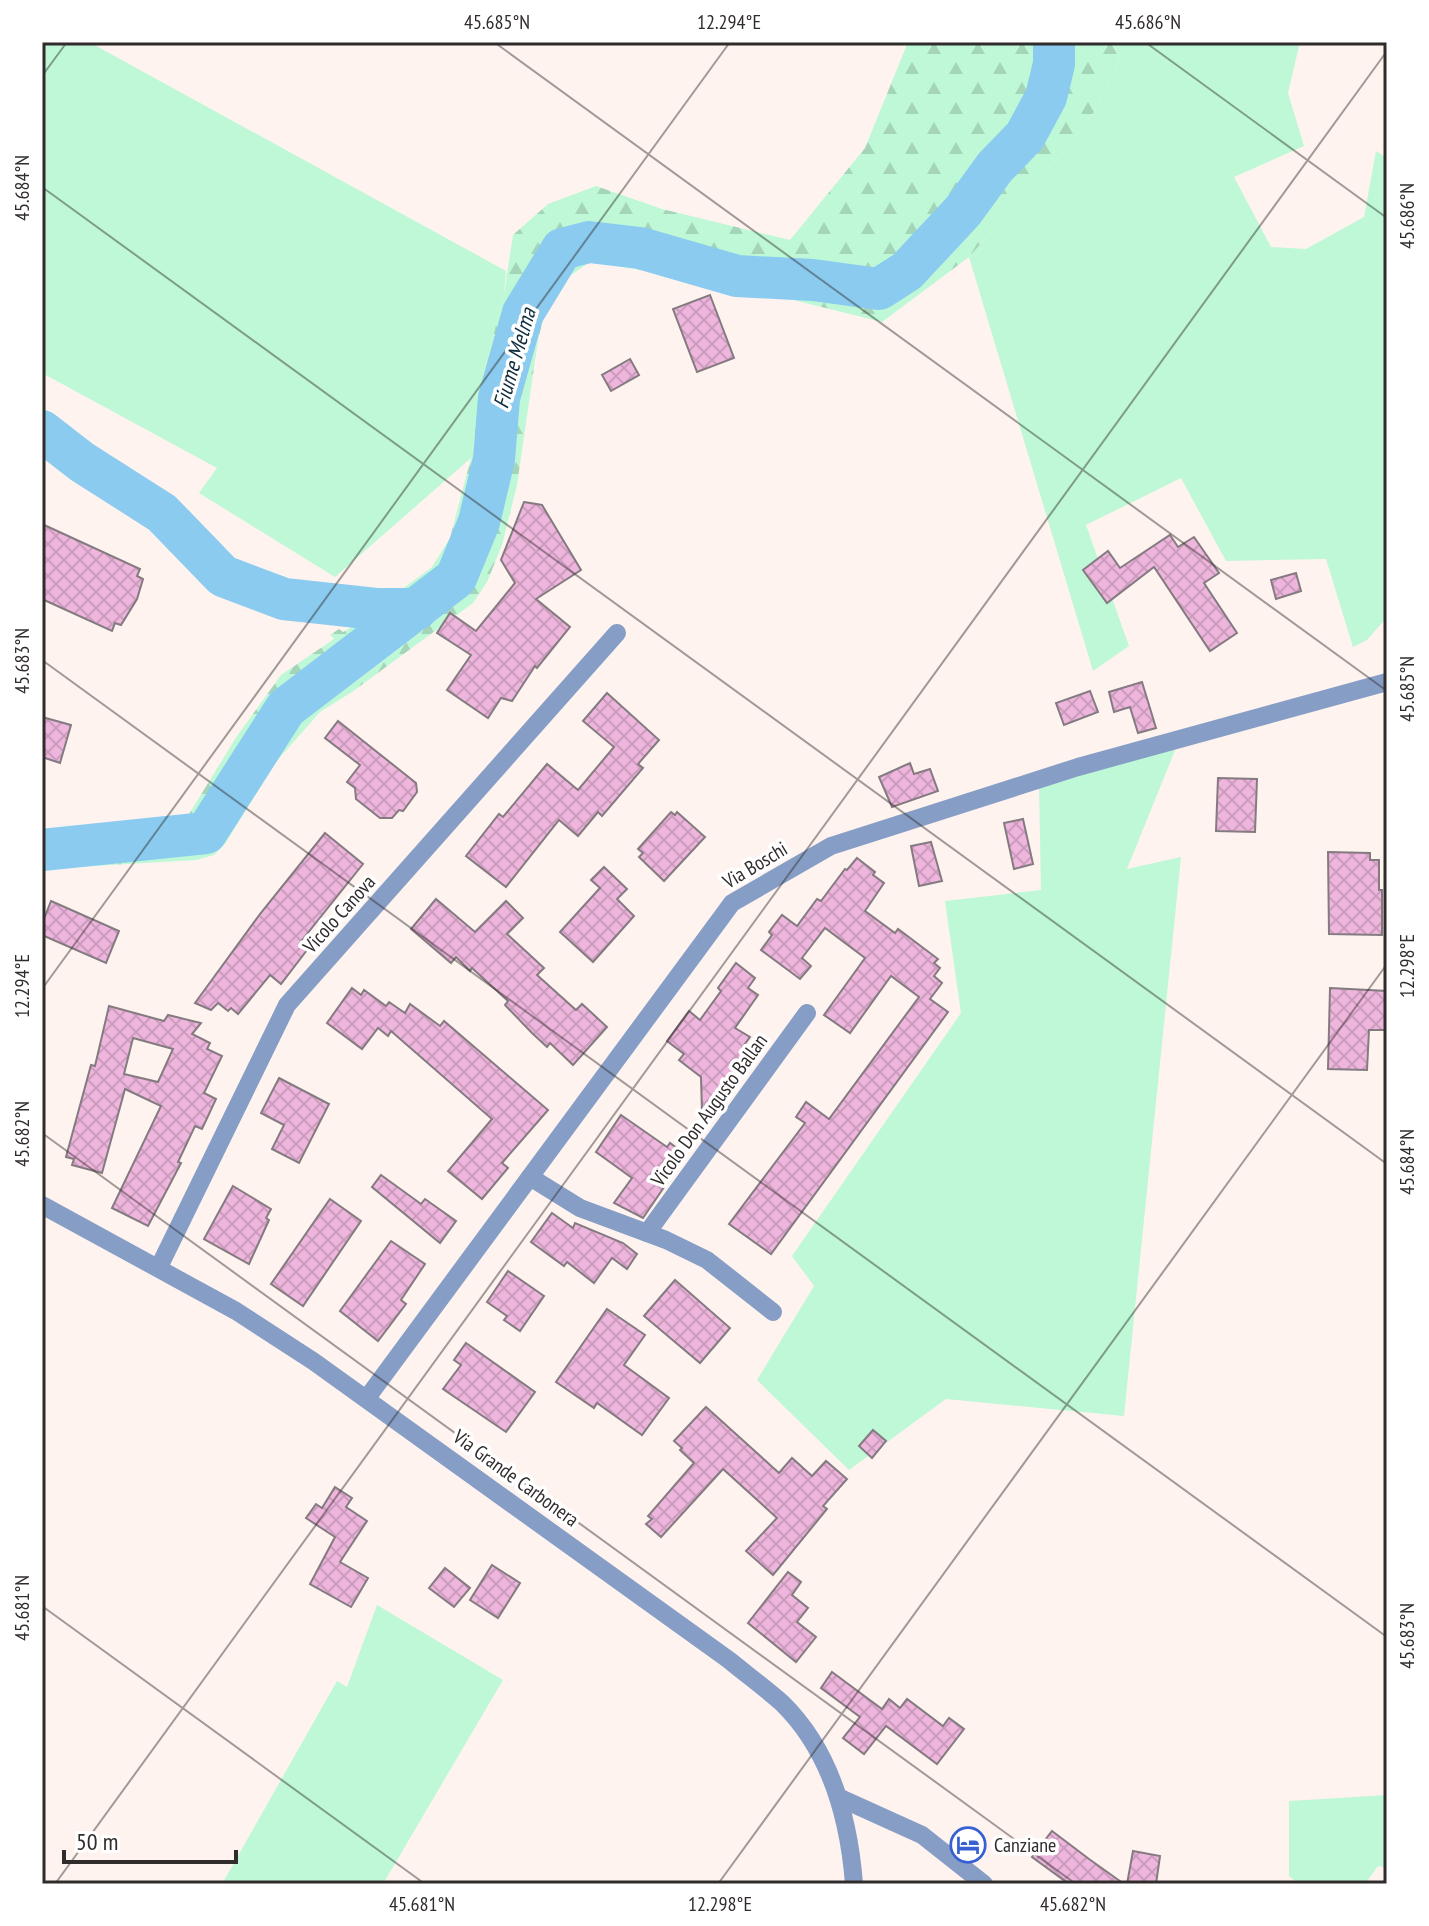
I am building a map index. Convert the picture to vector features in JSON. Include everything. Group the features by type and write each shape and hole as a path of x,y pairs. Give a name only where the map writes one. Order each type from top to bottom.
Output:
{"street":[{"name":"Vicolo Canova","path":"159,1267 287,1005 617,633"},
{"name":"Via Boschi","path":"367,1398 732,903 831,846 1078,767 1387,682"},
{"name":"Vicolo Don Augusto Ballan","path":"647,1233 807,1013"},
{"path":"530,1177 580,1208 707,1260 773,1312"},
{"name":"Via Grande Carbonera","path":"42,1205 236,1311 367,1398 729,1660 783,1704 814,1744 838,1797 854,1884"},
{"path":"838,1797 922,1835 984,1884"}],"green space":[{"path":"42,42 89,42 506,271 504,294 484,371 471,458 335,577 199,493 217,468 42,373"},
{"path":"908,42 1113,42 1119,61 1096,109 1073,141 969,257 882,322 729,284 590,262 551,289 538,340 517,485 502,545 487,582 473,603 320,712 275,763 225,844 214,855 196,860 42,869 42,829 164,825 182,821 281,675 334,639 330,635 339,629 343,632 350,628 432,567 450,538 471,458 484,371 504,294 513,235 548,204 596,186 662,209 790,240 865,148"},
{"path":"1113,42 1300,42 1288,93 1304,146 1234,177 1271,247 1306,249 1364,217 1376,151 1387,158 1387,617 1367,640 1353,647 1326,559 1226,561 1181,478 1086,525 1129,646 1093,671 969,257 1073,141 1096,109 1119,61"},
{"path":"1180,738 1127,869 1181,857 1124,1416 946,1399 849,1470 757,1380 814,1286 792,1256 961,1013 945,901 1041,890 1039,785"},
{"path":"377,1605 503,1680 383,1884 222,1884 337,1681 347,1687"},
{"path":"1387,1795 1387,1868 1378,1866 1365,1884 1299,1884 1289,1876 1289,1801"}],"building":[{"path":"710,295 734,358 697,372 673,309"},
{"path":"630,359 639,375 611,391 602,375"},
{"path":"524,502 542,505 581,570 536,599 570,627 537,668 535,666 512,701 501,698 488,718 447,690 471,655 437,633 450,613 476,631 515,583 501,560"},
{"path":"42,524 140,569 137,576 143,579 137,599 121,625 115,623 112,631 42,599"},
{"path":"1170,535 1178,547 1194,537 1219,573 1204,583 1237,633 1210,651 1154,567 1107,603 1083,570 1108,551 1120,568"},
{"path":"1296,573 1301,591 1276,599 1271,580"},
{"path":"1142,682 1156,728 1138,733 1130,707 1114,712 1109,692"},
{"path":"1090,691 1098,712 1064,725 1056,703"},
{"path":"607,693 659,740 638,764 643,768 602,816 598,812 578,836 559,820 506,887 466,856 499,814 503,817 547,764 578,790 614,747 583,721"},
{"path":"42,717 71,725 60,763 42,757"},
{"path":"338,721 416,783 417,792 403,811 399,810 392,818 380,818 356,799 355,788 347,782 360,765 325,738"},
{"path":"910,763 914,774 930,769 938,791 892,807 879,777"},
{"path":"1218,778 1257,779 1255,832 1216,831"},
{"path":"671,812 675,815 677,812 705,837 664,881 639,857 643,853 638,849"},
{"path":"1023,819 1033,864 1014,869 1004,823"},
{"path":"325,833 363,864 299,944 307,950 281,984 270,975 238,1014 218,1003 211,1010 195,1003 260,914"},
{"path":"931,842 942,881 919,886 911,846"},
{"path":"1328,852 1370,853 1370,860 1379,860 1382,935 1329,934"},
{"path":"857,858 884,883 865,911 895,933 898,929 938,959 934,963 940,968 934,976 942,983 930,999 948,1012 771,1254 729,1224 805,1123 796,1117 806,1102 829,1119 919,997 891,976 850,1033 824,1015 865,958 825,928 802,958 811,966 800,979 761,950 772,935 769,932 782,915 797,926 817,899 821,901"},
{"path":"604,867 627,889 617,899 634,916 593,962 560,932 600,888 591,880"},
{"path":"436,899 475,932 506,901 523,918 507,934 544,968 537,975 576,1010 582,1004 607,1027 573,1065 550,1043 547,1047 532,1033 505,1005 508,1001 472,968 470,971 456,957 451,963 411,929"},
{"path":"51,901 119,931 106,963 42,935 42,924"},
{"path":"736,963 755,978 748,988 758,995 735,1028 750,1037 742,1048 747,1053 742,1059 749,1065 716,1112 702,1112 701,1077 679,1060 684,1054 667,1041 689,1011 700,1020"},
{"path":"352,988 361,995 364,990 386,1006 389,1002 405,1013 410,1004 440,1026 444,1021 548,1110 502,1163 508,1168 482,1199 448,1171 492,1119 391,1031 388,1036 378,1028 362,1049 327,1023"},
{"path":"1330,988 1387,991 1387,1030 1369,1030 1367,1070 1328,1069"},
{"path":"109,1006 164,1021 168,1015 201,1023 192,1034 210,1043 207,1049 222,1056 204,1093 216,1099 202,1129 195,1126 178,1162 181,1163 148,1226 112,1208 161,1106 125,1089 102,1173 72,1165 74,1159 66,1157 91,1065 95,1066","holes":["133,1038 173,1049 158,1082 124,1074"]},
{"path":"279,1078 329,1104 299,1163 272,1149 284,1125 261,1113"},
{"path":"621,1115 667,1147 670,1143 686,1155 643,1218 614,1203 632,1178 596,1152"},
{"path":"381,1175 421,1204 425,1199 456,1221 440,1243 372,1187"},
{"path":"233,1186 271,1209 249,1264 204,1239"},
{"path":"330,1199 361,1221 303,1306 271,1284"},
{"path":"552,1213 573,1228 575,1223 623,1243 637,1254 627,1269 612,1258 594,1283 567,1262 564,1266 531,1242"},
{"path":"391,1241 425,1264 401,1300 406,1304 378,1341 340,1311"},
{"path":"508,1271 544,1296 520,1331 504,1320 507,1316 487,1302"},
{"path":"675,1280 730,1328 700,1363 644,1316"},
{"path":"607,1309 645,1335 624,1365 669,1398 642,1435 597,1403 594,1408 556,1382"},
{"path":"466,1343 535,1392 506,1432 443,1389 461,1365 454,1360"},
{"path":"706,1407 779,1473 792,1458 812,1476 826,1461 847,1479 823,1506 827,1509 773,1575 746,1551 777,1518 723,1469 661,1537 646,1524 652,1519 648,1516 694,1463 674,1441"},
{"path":"873,1430 886,1441 872,1458 859,1446"},
{"path":"335,1487 352,1498 346,1507 367,1521 340,1562 368,1578 351,1607 310,1584 335,1537 306,1518 316,1504 322,1508"},
{"path":"492,1565 520,1583 498,1618 470,1600"},
{"path":"445,1568 470,1588 454,1607 429,1588"},
{"path":"788,1572 801,1582 792,1595 808,1608 797,1622 816,1637 796,1662 748,1623"},
{"path":"832,1672 882,1709 889,1699 900,1708 907,1699 943,1726 949,1718 964,1729 937,1764 886,1726 864,1754 843,1738 860,1717 821,1688"},
{"path":"1052,1831 1124,1884 1069,1884 1032,1857"},
{"path":"1133,1851 1160,1856 1156,1884 1127,1884"}],"waterway":[{"name":"Fiume Melma","path":"42,850 206,833 286,708 456,578 479,522 494,459 499,398 523,313 562,249 589,242 640,248 737,276 813,280 879,289 907,271 963,211 995,167 1025,136 1046,97 1054,64 1054,42"},
{"path":"42,431 82,462 162,513 223,576 284,599 376,609 417,609"}],"place":[{"name":"Canziane","path":"968,1845"}]}
